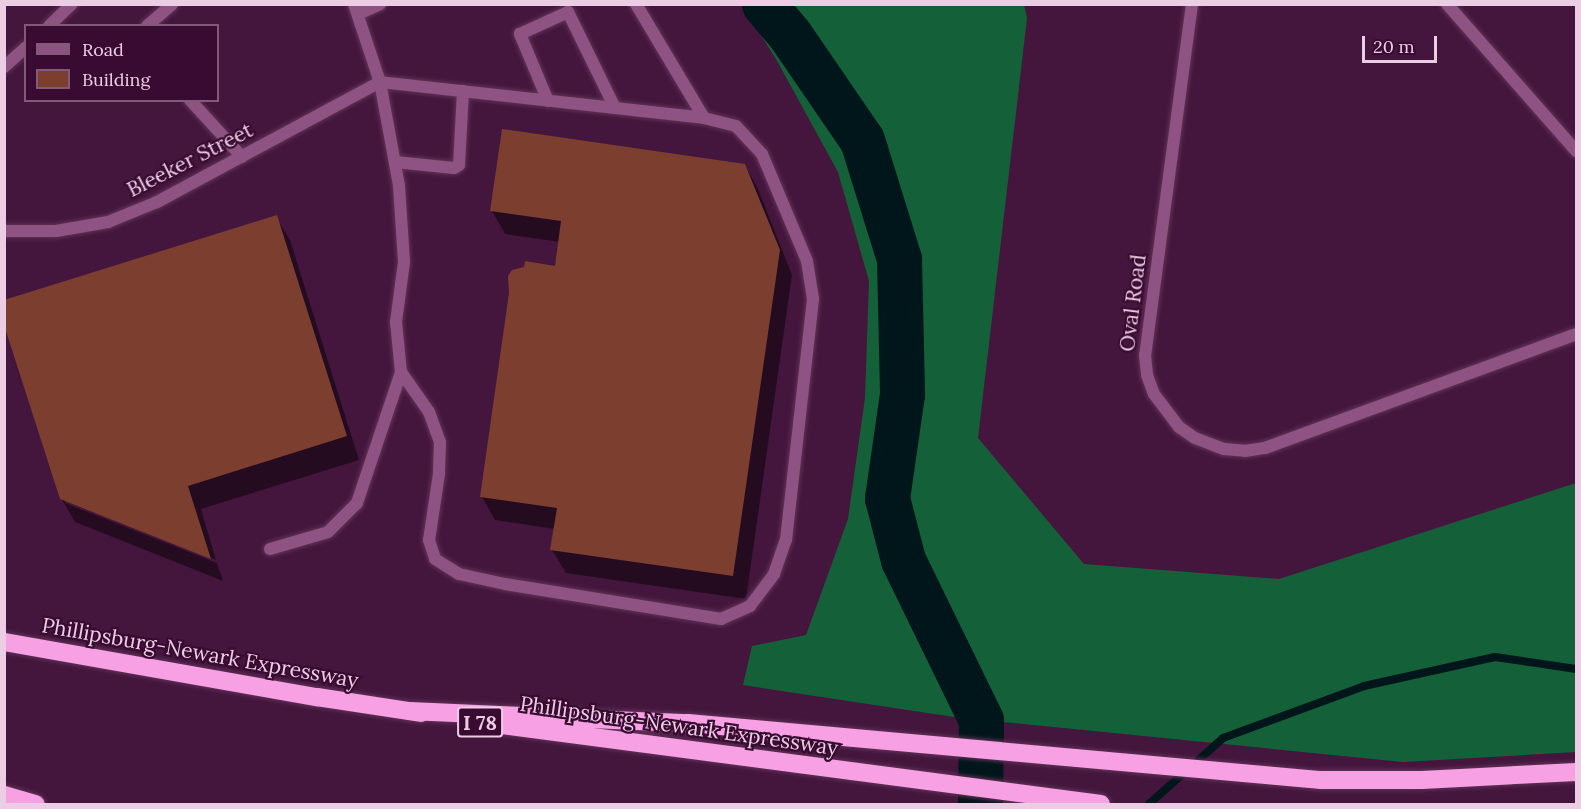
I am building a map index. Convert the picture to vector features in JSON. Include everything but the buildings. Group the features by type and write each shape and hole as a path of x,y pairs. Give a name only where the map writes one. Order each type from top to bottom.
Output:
{"highway":[{"name":"Phillipsburg-Newark Expressway","path":"4,642 317,698 590,738 1101,804"},
{"path":"409,711 688,723 1240,774 1366,781 1576,772"},
{"path":"4,795 36,804"}],"street":[{"path":"52,24 72,4"},
{"path":"149,24 172,4"},
{"path":"270,549 328,532 357,503 401,372 396,322 404,262 395,162 380,82 356,9 380,4"},
{"path":"636,4 704,118"},
{"name":"Oval Road","path":"1192,4 1145,355 1147,375 1154,394 1179,427 1195,438 1224,449 1245,451 1265,448 1576,334"},
{"path":"1446,4 1576,151"},
{"path":"548,100 520,34 568,12 615,108"},
{"path":"6,63 24,49"},
{"path":"380,82 704,118 736,126 762,154 807,261 813,299 786,540 774,574 750,606 721,619 505,584 459,574 435,559 429,540 439,474 440,442 429,412 401,372"},
{"name":"Bleeker Street","path":"4,231 56,231 108,222 157,202 380,82"},
{"path":"395,162 454,168 459,165 463,91"},
{"path":"192,102 242,157"}],"green space":[{"path":"742,5 1024,5 1027,18 978,438 1084,564 1279,579 1576,483 1576,752 1403,762 954,717 743,685 752,646 806,635 848,519 865,398 869,281 838,172 776,59"}],"waterway":[{"path":"764,4 790,35 862,140 899,259 902,394 887,498 903,560 981,720 980,804"},
{"path":"1149,804 1223,738 1364,686 1495,657 1576,669"}]}
